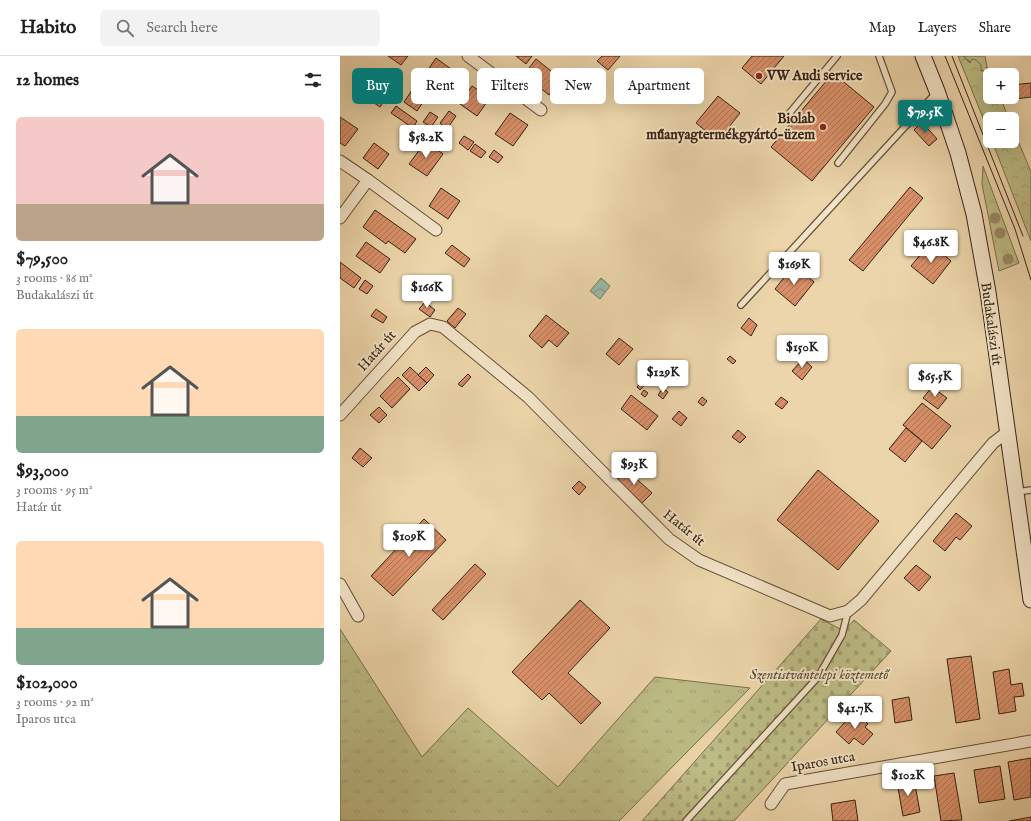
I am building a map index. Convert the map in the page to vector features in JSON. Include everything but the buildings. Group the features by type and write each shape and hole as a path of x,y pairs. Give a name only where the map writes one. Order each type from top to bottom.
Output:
{"main road":[{"name":"Budakalászi út","path":"923,56 937,91 958,153 974,214 988,292 1015,492 1028,561 1031,600"}],"street":[{"path":"468,56 541,110"},
{"path":"340,162 368,180 436,230"},
{"path":"340,218 368,180"},
{"name":"Határ út","path":"340,415 414,332 430,324 443,327 528,397 669,539 699,560 830,616 848,611 861,600 993,443 1006,433"},
{"path":"340,584 358,616"},
{"name":"Iparos utca","path":"771,804 785,784 1031,741"}],"lane":[{"path":"783,121 837,56"},
{"path":"838,163 886,104 892,92 879,56"},
{"path":"741,305 937,91"},
{"path":"1015,492 1031,490"},
{"path":"686,821 818,677 842,635 848,611"}],"green space":[{"path":"958,56 963,56 970,63 972,59 976,60 981,65 981,71 983,71 983,104 1003,104 1006,112 983,112 983,118"},
{"path":"963,56 985,56 987,68 983,68 983,71"},
{"path":"1019,143 1031,172 1031,241 995,148 1019,148"},
{"path":"983,166 1019,263 999,271 982,184"},
{"name":"Szentistvántelepi köztemető","path":"821,619 844,631 854,620 891,651 734,821 642,821"},
{"path":"340,629 422,757 468,708 558,787 655,677 750,688 619,821 340,821"}],"water":[{"path":"601,278 610,286 600,299 590,291"}],"tram line":[{"path":"945,56 1015,229 1031,280"},
{"path":"952,56 1023,236"}],"place":[{"name":"VW Audi service","path":"759,76"},
{"name":"Biolab műanyagtermékgyártó-üzem","path":"823,127"}]}
